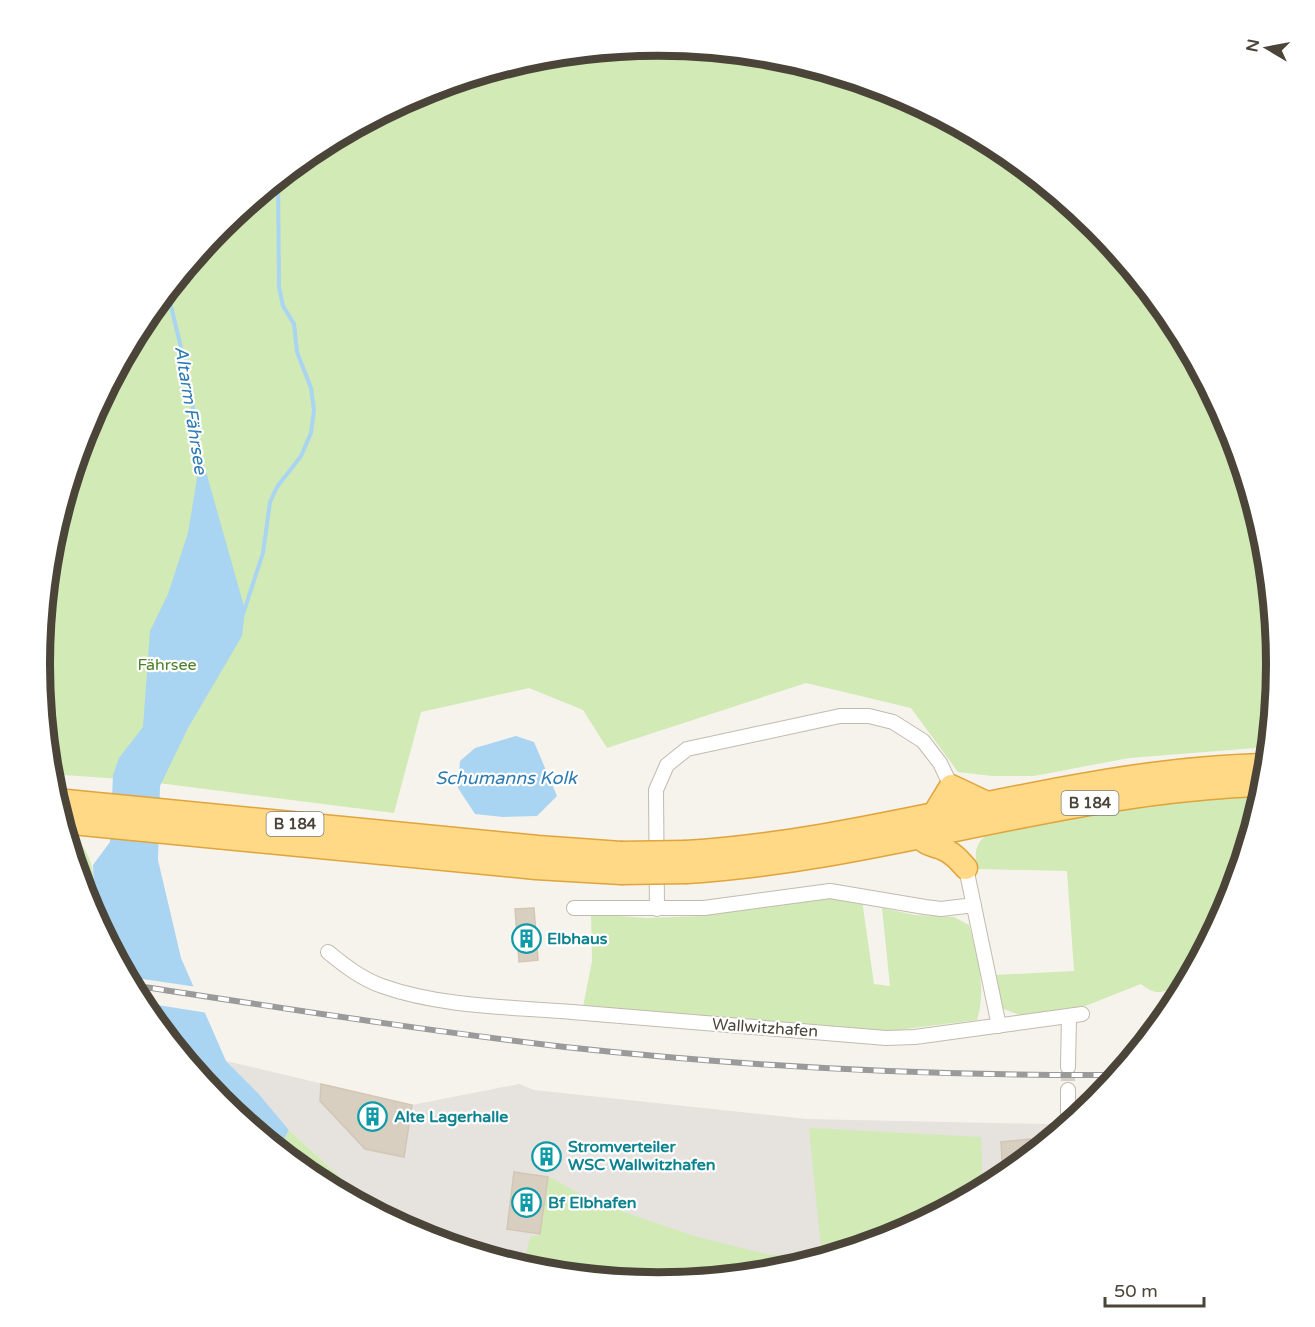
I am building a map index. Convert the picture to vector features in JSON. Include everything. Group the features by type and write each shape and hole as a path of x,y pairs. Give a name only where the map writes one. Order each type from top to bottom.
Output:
{"highway":[{"name":"B 184","path":"687,862 776,843 1142,775 1208,767 1257,765"},
{"path":"934,814 951,786 987,803"},
{"name":"B 184","path":"68,812 402,845 621,863 788,862 1152,792 1253,786"},
{"path":"966,868 969,827"},
{"path":"919,837 928,845 941,848 955,856 966,868"}],"street":[{"path":"657,909 656,790 667,765 687,749 840,716 869,716 893,722 923,741 940,763 951,786"},
{"path":"966,868 999,1026"},
{"path":"574,908 657,909 730,906 830,891 941,909 974,905"},
{"name":"Wallwitzhafen","path":"328,952 349,969 379,985 448,1000 886,1038 915,1037 1075,1015 1068,1067"},
{"path":"1068,1090 1068,1111"}],"shaded area":[{"path":"226,1061 412,1105 519,1084 534,1090 807,1119 1047,1124 1057,1121 1028,1146 961,1190 926,1209 853,1239 815,1251 737,1266 697,1270 618,1270 539,1260 500,1251 425,1225 389,1209 356,1191 289,1130 257,1092"}],"green space":[{"path":"658,56 697,57 776,67 815,76 890,102 962,137 995,158 1028,181 1087,234 1140,293 1163,326 1203,395 1219,431 1245,506 1254,545 1260,584 1266,664 1259,748 1129,758 1034,776 992,776 958,772 911,708 806,683 607,748 583,710 529,688 421,712 394,813 135,780 60,775 51,703 50,664 55,584 70,506 96,431 131,359 175,293 200,263 257,206 287,181 354,137 389,118 462,88 539,67 618,57"},
{"path":"1229,797 1251,797 1233,859 1219,896 1203,932 1172,986 1158,992 1141,984 1080,1008 1019,1015 1001,1008 996,975 1074,971 1067,871 977,869 976,851 979,843 985,836 1110,811"},
{"path":"76,840 84,848 89,858 95,893"},
{"path":"831,897 862,900 874,984 890,986 882,908 915,915 954,917 969,925 981,984 977,1020 890,1031 583,1007 592,961 591,914 647,918 703,916"},
{"path":"809,1128 981,1137 983,1177 926,1209 890,1225 821,1249"},
{"path":"289,1130 356,1191 320,1169 283,1142"},
{"path":"548,1176 592,1201 694,1236 770,1255 804,1253 776,1260 697,1270 658,1272 618,1270 525,1257 530,1237 540,1235"}],"water":[{"name":"Fährsee","path":"201,454 245,610 242,636 188,728 160,786 158,860 181,958 226,1061 257,1092 289,1130 283,1142 228,1093 175,1034 131,967 112,932 94,891 93,865 110,842 113,775 119,758 143,727 150,631 168,594 188,533"},
{"name":"Schumanns Kolk","path":"516,736 534,742 557,796 537,816 503,817 475,814 458,788 460,761 475,748"}],"pier":[{"path":"138,978 197,987 208,1013 154,1004"}],"building":[{"name":"Elbhaus","path":"534,908 538,960 519,962 515,909"},
{"name":"Alte Lagerhalle","path":"321,1084 412,1105 404,1157 365,1149 320,1101"},
{"path":"1030,1139 1030,1144 1002,1164 1001,1142"},
{"name":"Bf Elbhafen","path":"514,1172 548,1177 540,1234 507,1229"}],"waterway":[{"path":"243,614 263,553 270,502 277,487 301,456 311,433 314,410 311,388 297,352 294,324 283,306 279,287 278,188"},
{"name":"Altarm Fährsee","path":"170,301 187,372 201,457"},
{"path":"1251,532 1254,544"}],"tunnel":[{"path":"1068,1067 1068,1090"}],"railway":[{"path":"143,987 456,1033 634,1054 840,1069 978,1074 1104,1075"}],"place":[{"name":"Elbhaus","path":"526,939"},
{"name":"Alte Lagerhalle","path":"373,1117"},
{"name":"Stromverteiler WSC Wallwitzhafen","path":"547,1156"},
{"name":"Bf Elbhafen","path":"527,1203"}]}
